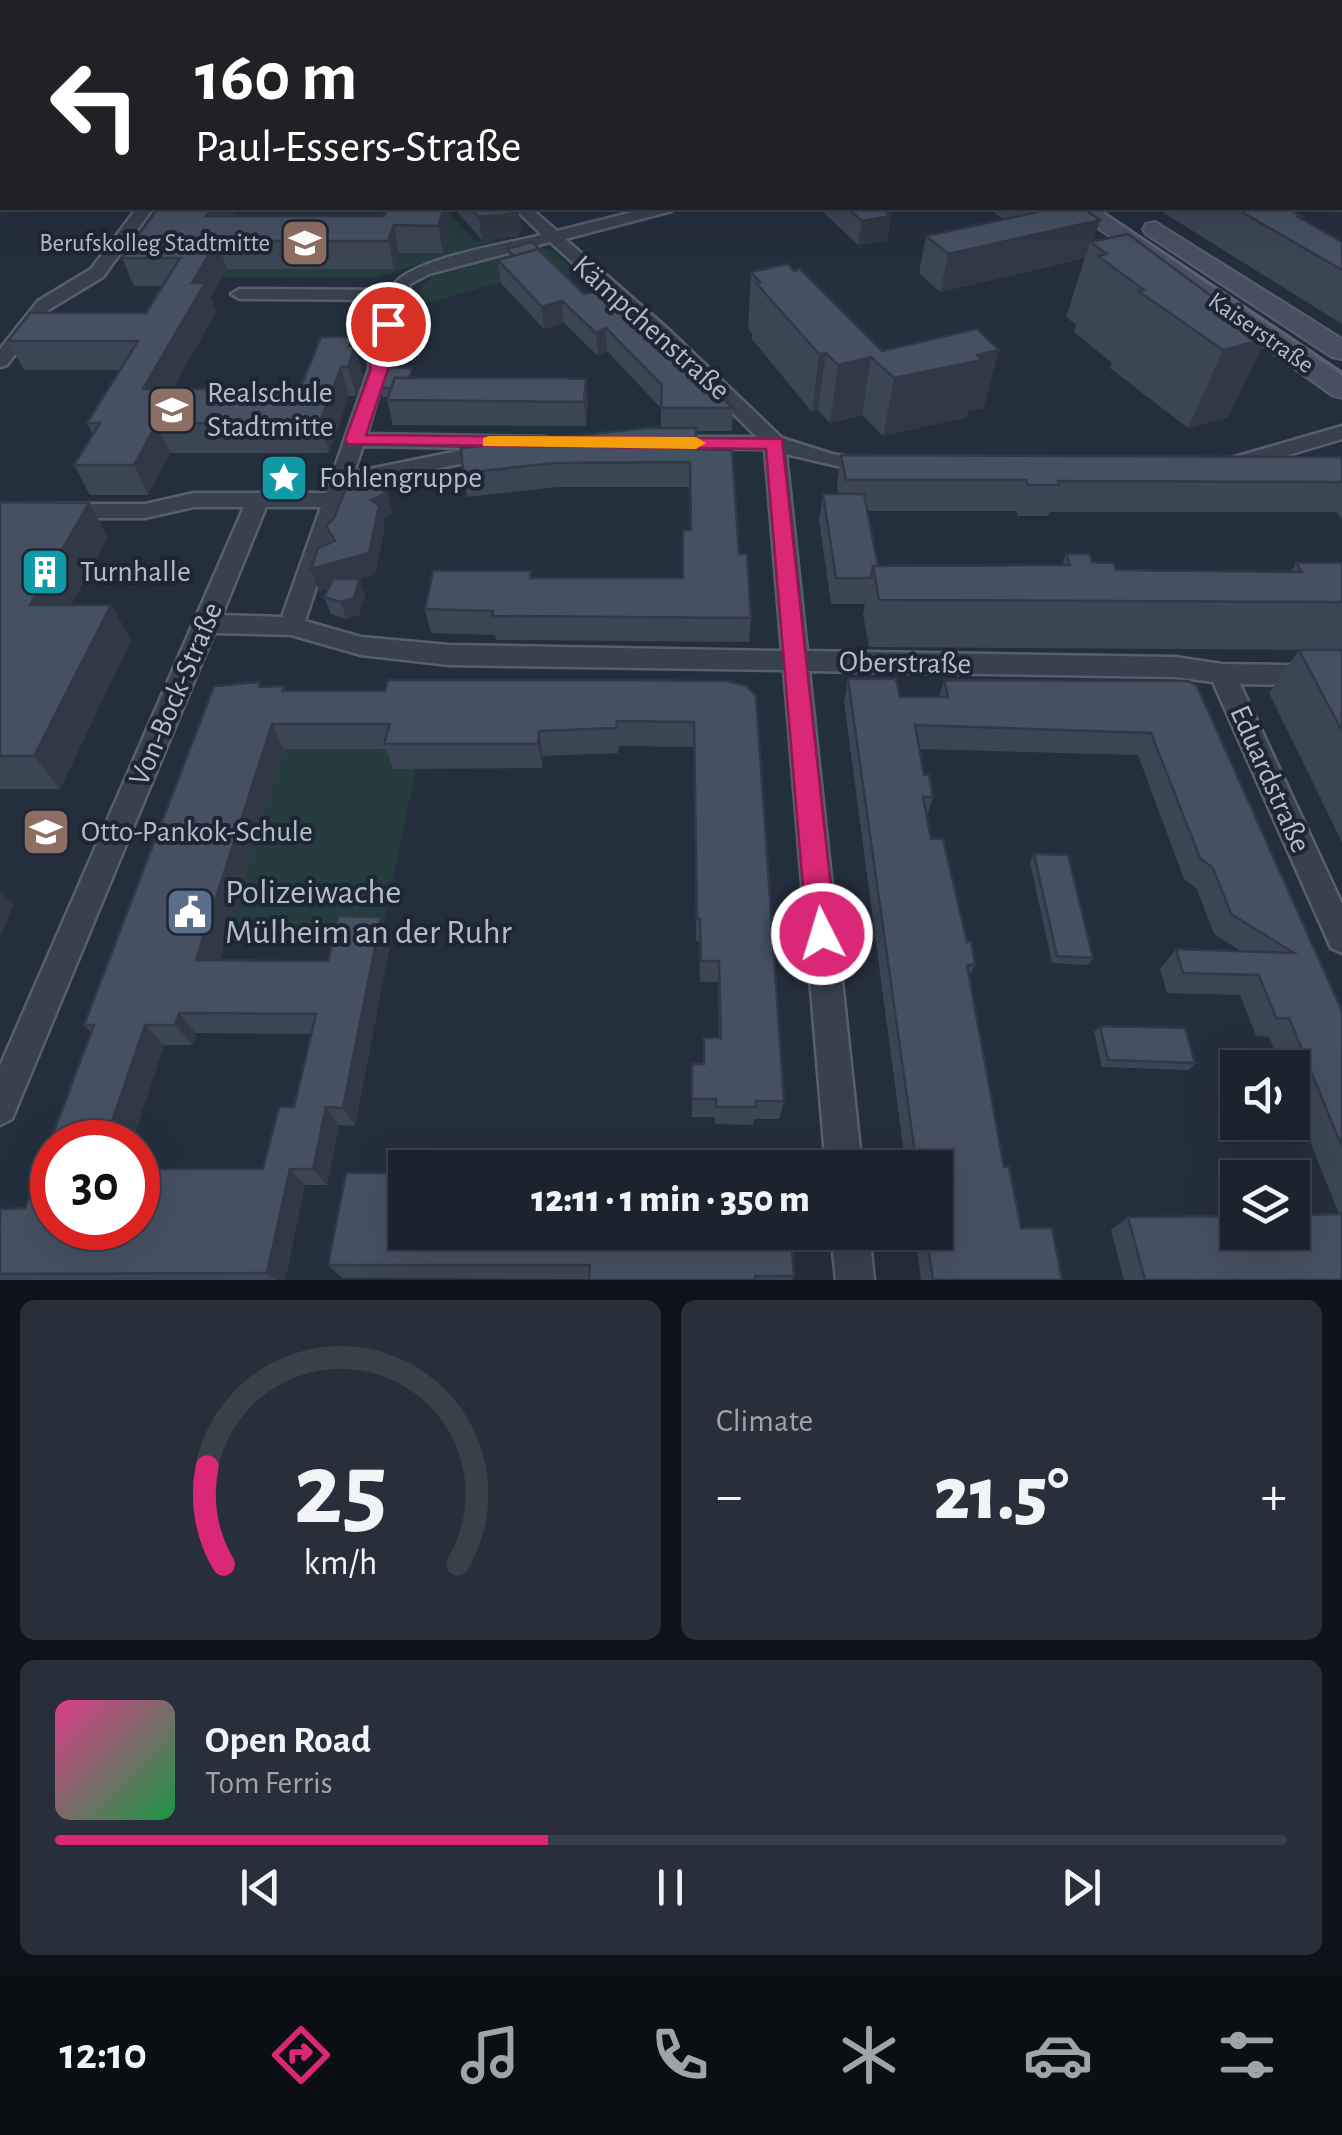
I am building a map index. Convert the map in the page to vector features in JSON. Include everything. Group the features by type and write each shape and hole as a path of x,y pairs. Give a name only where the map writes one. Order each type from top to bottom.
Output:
{"main road":[{"name":"Kaiserstraße","path":"1084,210 1342,389"},
{"name":"Kaiserstraße","path":"1125,210 1342,351"}],"street":[{"path":"0,361 44,304 97,273 144,210"},
{"name":"Kämpchenstraße","path":"524,210 663,334 775,443"},
{"path":"291,626 379,369 378,354 402,281 423,270 658,210"},
{"path":"240,294 397,295"},
{"path":"1202,467 1236,465 1342,432"},
{"path":"355,440 569,443"},
{"path":"0,511 146,512 194,500 258,501 338,491 531,442"},
{"path":"644,443 775,443 830,460 892,468"},
{"path":"775,443 842,1150"},
{"path":"1272,455 1305,464"},
{"name":"Von-Bock-Straße","path":"0,1107 258,501"},
{"name":"Oberstraße","path":"206,624 291,626 361,646 449,655 1175,667 1222,674 1342,676"},
{"name":"Eduardstraße","path":"1222,674 1342,938"},
{"path":"852,1250 855,1280"}],"green space":[{"path":"379,210 447,210 476,242 528,230 375,278 206,277 223,269 393,269 399,253 443,253 448,232 390,213 376,216"},
{"path":"540,247 551,250 576,272 548,279 540,271 431,302 417,302 422,286 432,277"},
{"path":"284,749 397,749 393,768 416,769 380,939 226,936"}],"building":[{"path":"157,210 210,210 206,216 384,216 386,210 443,210 438,226 394,225 388,241 217,241 192,283 205,283 143,389 300,389 321,337 352,337 349,346 355,346 348,367 341,367 319,424 157,423 134,465 74,465 100,423 87,423 138,341 8,341 30,313 146,313 180,258 122,258"},
{"path":"473,210 516,213 479,217"},
{"path":"849,210 884,210 891,216 862,221"},
{"path":"1047,210 1085,210 1100,220 948,254 926,236"},
{"path":"1238,210 1290,210 1302,216 1298,217 1342,242 1342,270"},
{"path":"1128,234 1266,339 1223,350 1138,291 1144,290 1098,256 1107,254 1090,242"},
{"path":"532,242 539,249 514,256 507,249"},
{"path":"538,249 584,294 596,291 635,323 640,321 733,408 661,408 662,385 606,328 596,333 562,301 542,307 498,260"},
{"path":"788,264 794,271 800,269 882,351 977,329 999,350 977,355 982,360 894,378 871,357 838,365 826,353 819,354 756,283 760,282 751,272"},
{"path":"386,367 412,368 409,378 395,378 391,388 380,388"},
{"path":"395,378 586,379 584,402 387,400"},
{"path":"646,428 696,428 696,449 732,450 739,554 747,554 751,618 492,616 493,611 425,609 433,571 531,571 530,578 683,578 683,530 691,530 690,462 555,463 463,473 461,448"},
{"path":"841,455 1342,457 1342,482 1058,481 1059,485 1028,485 1026,480 846,480"},
{"path":"363,479 387,493 371,500 379,506 369,553 311,569 318,548 335,541 326,526 334,518 349,480"},
{"path":"823,494 864,494 878,566 873,566 871,578 836,578"},
{"path":"0,502 89,503 30,605 111,605 34,756 0,756"},
{"path":"1066,554 1089,554 1092,562 1113,563 1116,570 1302,572 1296,563 1342,563 1342,602 879,600 873,566 1070,565"},
{"path":"333,579 359,579 354,598 341,602 324,597"},
{"path":"1299,650 1342,650 1342,731"},
{"path":"848,679 896,679 900,697 948,697 944,680 1188,681 1197,686 1342,1011 1342,1147 1310,1069 1310,1050 1302,1050 1289,1018 1276,1018 1259,975 1183,973 1176,949 1294,953 1231,914 1213,868 1200,858 1151,733 915,725 924,775 929,775 933,797 923,797 931,839 943,839 967,942 971,942 975,965 967,965 1004,1167 1009,1167 1021,1228 1052,1228 1062,1280 933,1280 929,1250 953,1250 953,1150 914,1150"},
{"path":"388,680 727,681 747,686 756,696 784,1101 756,1101 756,1107 716,1107 716,1099 692,1099 692,1064 704,1064 704,1038 721,1038 719,961 701,961 697,919 694,722 617,721 616,728 539,731 538,744 384,744 390,724 272,724 196,960 328,961 338,916 381,917 343,1108 326,1107 313,1169 290,1169 267,1273 0,1274 0,1209 25,1208 30,1195 30,1250 160,1250 160,1169 263,1169 279,1107 294,1107 316,1014 179,1013 175,1025 145,1025 113,1120 58,1120 94,1025 84,1025 214,686 260,682 259,687 284,686 282,691 385,691"},
{"path":"1034,854 1068,855 1093,958 1057,956"},
{"path":"1100,1026 1185,1028 1195,1063 1108,1060"},
{"path":"346,1173 388,1173 388,1250 792,1250 794,1276 755,1276 755,1280 589,1280 590,1265 328,1265"},
{"path":"1342,1214 1342,1280 1145,1280 1128,1217 1220,1216 1220,1250 1310,1250 1310,1215"}],"tram line":[{"path":"1101,210 1342,372"}],"slow traffic":[{"path":"489,442 696,443"}],"place":[{"name":"Berufskolleg Stadtmitte","path":"305,243"},
{"name":"Realschule Stadtmitte","path":"172,410"},
{"name":"Fohlengruppe","path":"284,478"},
{"name":"Turnhalle","path":"45,572"},
{"name":"Otto-Pankok-Schule","path":"46,832"},
{"name":"Polizeiwache Mülheim an der Ruhr","path":"190,912"}],"route":[{"path":"388,324 378,354 379,369 355,440 775,443 822,934"}]}
